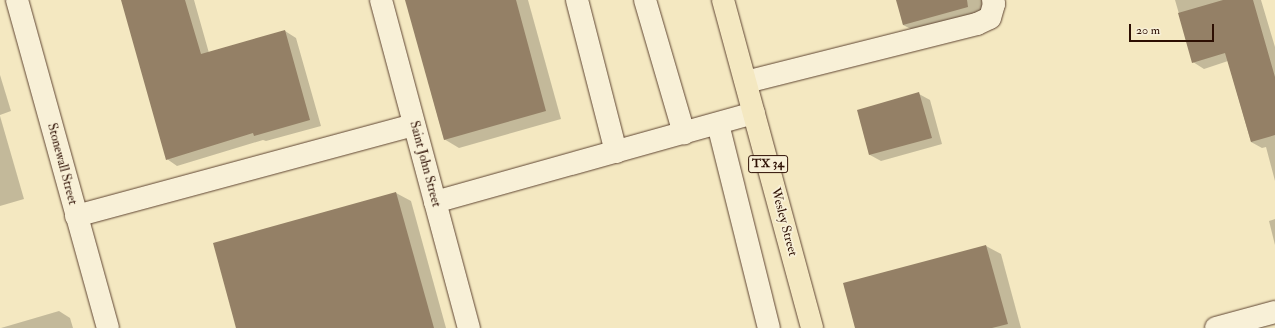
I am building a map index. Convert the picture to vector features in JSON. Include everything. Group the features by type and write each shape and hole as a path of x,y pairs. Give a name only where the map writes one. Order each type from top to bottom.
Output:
{"main road":[{"name":"Wesley Street","path":"723,0 812,328"}],"street":[{"name":"Stonewall Street","path":"17,0 108,328"},
{"name":"Saint John Street","path":"381,0 469,328"},
{"path":"577,0 616,152"},
{"path":"645,0 684,133"},
{"path":"746,82 977,24 990,18 994,4 993,0"},
{"path":"435,202 754,113"},
{"path":"718,124 768,328"},
{"path":"76,216 414,125"},
{"path":"1216,328 1275,312"}],"building":[{"path":"121,0 185,0 201,54 285,30 310,120 254,136 253,133 166,160"},
{"path":"405,0 516,0 546,111 444,140"},
{"path":"896,0 967,0 968,7 903,25"},
{"path":"1223,0 1253,0 1275,77 1275,135 1251,142 1225,53 1192,63 1178,13"},
{"path":"919,92 932,138 869,155 857,110"},
{"path":"396,192 434,328 236,328 213,243"},
{"path":"986,245 1008,324 992,328 855,328 843,283"}]}
